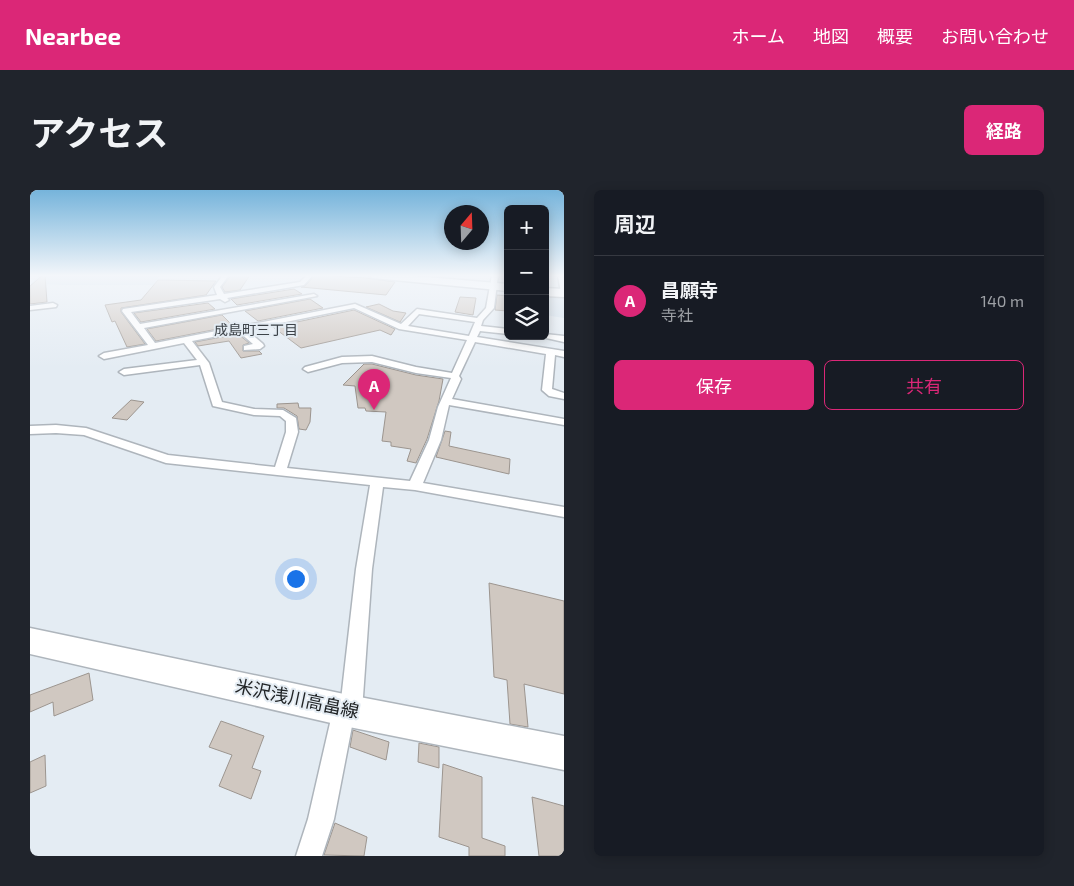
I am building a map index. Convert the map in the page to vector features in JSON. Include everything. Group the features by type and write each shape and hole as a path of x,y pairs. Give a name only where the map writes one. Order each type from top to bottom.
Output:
{"main road":[{"name":"米沢浅川高畠線","path":"30,641 348,710 564,753"}],"street":[{"path":"30,308 45,306"},
{"path":"153,346 126,311 155,306"},
{"path":"232,306 245,318"},
{"path":"245,318 282,306"},
{"path":"328,306 333,310"},
{"path":"138,327 333,310 355,306"},
{"path":"355,306 402,327 564,354"},
{"path":"454,376 458,372 478,324 490,306"},
{"path":"402,327 417,312 504,331"},
{"path":"241,329 245,318"},
{"path":"104,356 241,329"},
{"path":"241,329 260,346 248,348"},
{"path":"549,337 564,339"},
{"path":"187,340 203,362 217,404 254,412 283,413 292,420 292,432 280,471"},
{"path":"551,352 547,390 553,394 564,396"},
{"path":"308,369 342,360 372,359 416,370 454,376"},
{"path":"124,372 203,362"},
{"path":"415,486 435,440 443,406 456,379 454,376"},
{"path":"447,401 564,422"},
{"path":"30,430 86,432 166,459 415,486 564,512"},
{"path":"309,856 321,819 348,710 364,569 377,482"}],"shaded area":[{"path":"549,306 564,306 564,318 549,316"}],"building":[{"path":"105,306 134,306 121,308 121,312 145,344 127,347 115,321 112,322"},
{"path":"185,306 212,306 215,309 141,322 134,313"},
{"path":"272,306 320,306 323,308 258,321 245,311"},
{"path":"383,306 393,311 406,313 400,322 366,307"},
{"path":"457,306 475,306 473,315 455,312"},
{"path":"496,306 504,306 504,311 495,310"},
{"path":"354,310 395,329 391,335 380,330 301,348 273,327"},
{"path":"222,315 233,326 156,341 147,329"},
{"path":"238,334 249,343 243,345 243,351 259,351 262,354 241,358 229,341 198,346 195,342"},
{"path":"364,364 443,379 439,401 427,439 416,463 407,461 411,449 391,446 391,442 382,441 386,412 366,411 365,408 358,408 355,386 343,385"},
{"path":"131,400 144,402 127,420 112,418"},
{"path":"298,403 299,408 311,408 310,422 306,430 299,429 297,416 284,408 277,408 277,404"},
{"path":"445,431 451,432 449,446 510,459 509,474 436,457"},
{"path":"489,583 564,601 564,694 524,684 528,727 510,724 507,680 494,677"},
{"path":"89,673 93,700 54,716 53,702 30,712 30,695"},
{"path":"221,721 264,736 252,768 261,771 251,799 219,786 232,755 209,747"},
{"path":"353,730 389,742 386,760 350,747"},
{"path":"419,743 439,747 439,768 418,762"},
{"path":"45,755 46,786 30,793 30,762"},
{"path":"443,764 482,777 482,838 505,846 505,856 469,856 469,847 439,837"},
{"path":"532,797 564,806 564,856 539,856"},
{"path":"335,823 367,837 364,856 324,855"}],"place":[{"name":"昌願寺","path":"374,410"}],"district":[{"name":"成島町三丁目","path":"256,330"}]}
